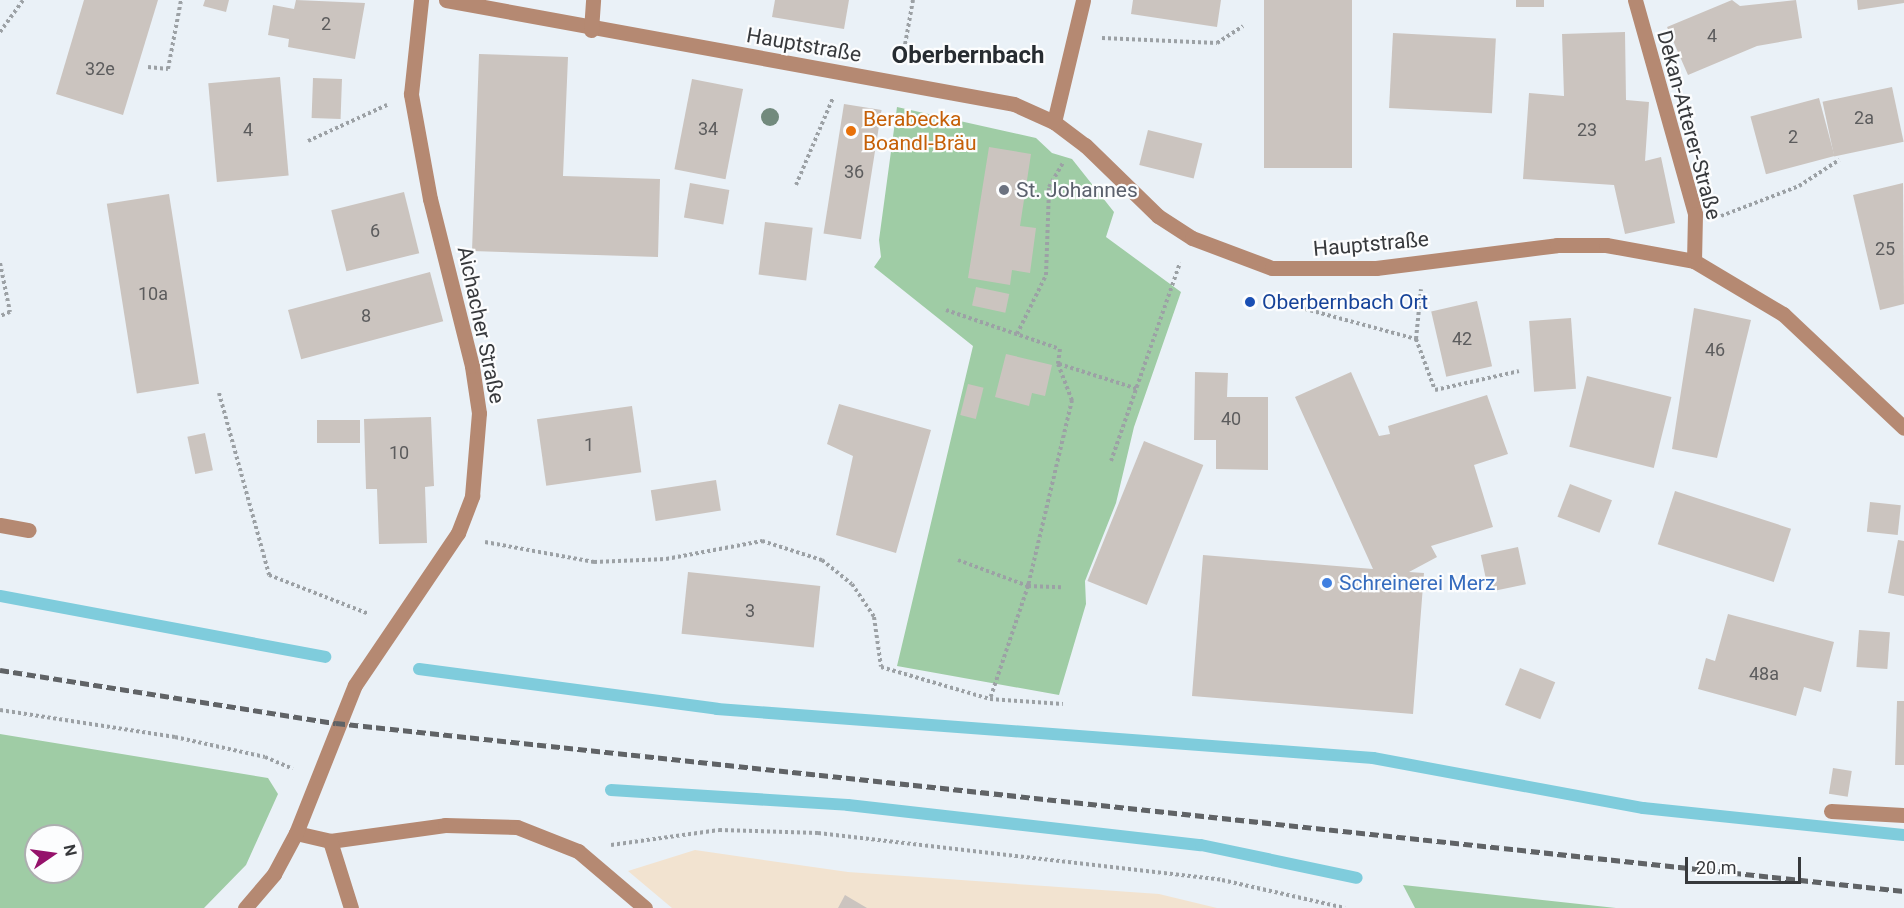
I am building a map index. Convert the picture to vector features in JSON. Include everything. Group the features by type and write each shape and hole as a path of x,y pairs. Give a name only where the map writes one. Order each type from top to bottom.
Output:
{"street":[{"name":"Aichacher Straße","path":"245,908 274,874 296,833 315,778 355,685 458,533 479,459 479,413 411,94 421,0"},
{"name":"Hauptstraße","path":"446,0 591,30 1014,104 1054,122 1085,145 1158,216 1192,238 1272,268 1325,272 1557,244 1606,245 1694,261 1783,314 1904,428"},
{"path":"591,30 593,0"},
{"path":"1054,122 1083,0"},
{"name":"Dekan-Atterer-Straße","path":"1635,0 1697,227 1694,261"},
{"path":"0,525 29,530"},
{"path":"1831,811 1904,815"},
{"path":"296,833 330,842 445,825 507,827 578,851 645,908"},
{"path":"330,842 351,908"}],"path":[{"path":"0,32 22,0"},
{"path":"148,67 168,69 182,0"},
{"path":"898,83 913,0"},
{"path":"1074,38 1165,37 1217,43 1243,26"},
{"path":"796,185 843,74"},
{"path":"308,141 411,94"},
{"path":"1017,334 1046,274 1049,188 1058,168 1085,145"},
{"path":"1697,227 1799,186 1839,160"},
{"path":"1111,461 1138,389 1166,291 1192,238"},
{"path":"1424,261 1416,339 1435,390 1519,370"},
{"path":"0,263 10,312 0,316"},
{"path":"1287,303 1416,339"},
{"path":"946,310 1060,348 1058,364 1071,400 1028,586 990,699"},
{"path":"1058,364 1138,389"},
{"path":"219,393 269,575 396,624"},
{"path":"458,533 505,549 594,562 666,559 762,541 822,560 852,584 874,617 881,667 990,699 1063,704"},
{"path":"958,560 1028,586 1061,587"},
{"path":"0,710 265,757 315,778"},
{"path":"578,851 719,830 818,833 1222,880 1345,908"}],"shaded area":[{"path":"695,850 848,872 1159,894 1217,908 672,908 628,871"}],"green space":[{"path":"897,107 1036,138 1052,153 1072,159 1114,212 1106,237 1181,292 1134,427 1116,503 1085,581 1086,604 1059,695 897,666 973,346 874,267 881,257 879,240"},
{"path":"0,734 268,778 278,794 246,865 204,908 0,908"},
{"path":"1403,885 1616,908 1415,908"}],"building":[{"path":"84,0 158,0 123,115 56,94"},
{"path":"205,0 229,0 226,12 203,6"},
{"path":"296,0 365,3 355,59 288,47 289,39 268,35 273,5 294,9"},
{"path":"775,0 849,0 844,29 772,17"},
{"path":"1133,0 1221,0 1217,27 1131,14"},
{"path":"1264,0 1352,0 1352,168 1264,168"},
{"path":"1516,0 1544,0 1544,7 1516,7"},
{"path":"1732,0 1740,6 1796,0 1802,38 1757,46 1688,75 1667,27"},
{"path":"1857,0 1904,0 1904,3 1858,10"},
{"path":"1625,32 1626,100 1649,102 1645,161 1661,157 1675,223 1625,234 1614,185 1523,179 1529,93 1564,96 1562,34"},
{"path":"1393,33 1496,38 1492,113 1389,108"},
{"path":"479,54 568,57 563,176 660,179 658,257 472,251"},
{"path":"280,77 289,176 217,182 208,83"},
{"path":"313,78 342,79 341,119 312,118"},
{"path":"692,79 743,89 725,179 674,169"},
{"path":"1892,87 1904,142 1834,157 1823,102"},
{"path":"1819,98 1835,156 1766,174 1750,116"},
{"path":"844,104 882,110 861,239 824,233"},
{"path":"1148,130 1202,144 1194,178 1139,165"},
{"name":"St. Johannes","path":"989,147 1031,154 1020,226 1036,228 1030,273 1012,270 1010,285 968,278"},
{"path":"690,183 729,190 723,224 684,217"},
{"path":"1903,183 1904,304 1880,310 1853,195"},
{"path":"404,192 419,253 346,271 331,210"},
{"path":"169,194 199,384 137,393 107,204"},
{"path":"765,222 813,228 806,280 759,275"},
{"path":"430,272 443,321 301,359 288,310"},
{"path":"976,287 1009,294 1005,313 972,306"},
{"path":"1477,301 1492,366 1446,377 1431,312"},
{"path":"1694,308 1751,320 1717,458 1672,449"},
{"path":"1571,318 1576,389 1534,392 1529,321"},
{"path":"1006,354 1052,365 1045,396 1032,393 1029,406 995,397"},
{"path":"1195,372 1228,373 1227,397 1268,397 1268,470 1216,469 1216,440 1194,440"},
{"path":"1351,372 1379,436 1390,434 1388,426 1487,395 1508,454 1474,465 1493,527 1431,546 1437,557 1409,572 1424,573 1413,714 1192,696 1203,555 1373,569 1295,397"},
{"path":"1587,376 1671,397 1654,468 1569,447"},
{"path":"968,384 984,388 976,419 960,415"},
{"path":"839,404 931,430 896,553 836,535 853,456 827,444"},
{"path":"632,406 641,472 546,486 537,419"},
{"path":"431,417 434,486 425,487 427,543 379,544 377,489 366,489 364,419"},
{"path":"317,420 360,420 360,443 317,443"},
{"path":"205,433 213,470 195,474 187,437"},
{"path":"1144,441 1203,465 1147,605 1087,581"},
{"path":"716,480 721,511 656,521 651,490"},
{"path":"1570,484 1612,500 1599,533 1557,517"},
{"path":"1675,491 1791,529 1774,582 1658,544"},
{"path":"1870,502 1901,505 1898,535 1867,532"},
{"path":"1898,540 1904,541 1904,596 1888,593"},
{"path":"1518,547 1526,584 1489,592 1481,555"},
{"path":"688,572 820,586 814,648 682,634"},
{"path":"1728,614 1834,642 1821,692 1804,687 1796,716 1698,689 1706,658 1715,661"},
{"path":"1859,630 1890,632 1887,669 1856,667"},
{"path":"1520,668 1555,682 1540,719 1505,705"},
{"path":"1897,701 1904,701 1904,765 1895,765"},
{"path":"1833,768 1852,771 1848,797 1829,794"},
{"path":"845,895 867,908 838,908"}],"waterway":[{"path":"0,596 325,657"},
{"path":"419,669 717,709 1373,758 1643,808 1904,835"},
{"path":"611,790 848,805 1201,845 1357,878"}],"railway":[{"path":"0,670 336,723 1904,891"}],"place":[{"name":"Berabecka Boandl-Bräu","path":"851,131"},
{"name":"St. Johannes","path":"1004,190"},
{"name":"Oberbernbach Ort","path":"1250,302"},
{"name":"Schreinerei Merz","path":"1327,583"}],"district":[{"name":"Oberbernbach","path":"968,56"}]}
